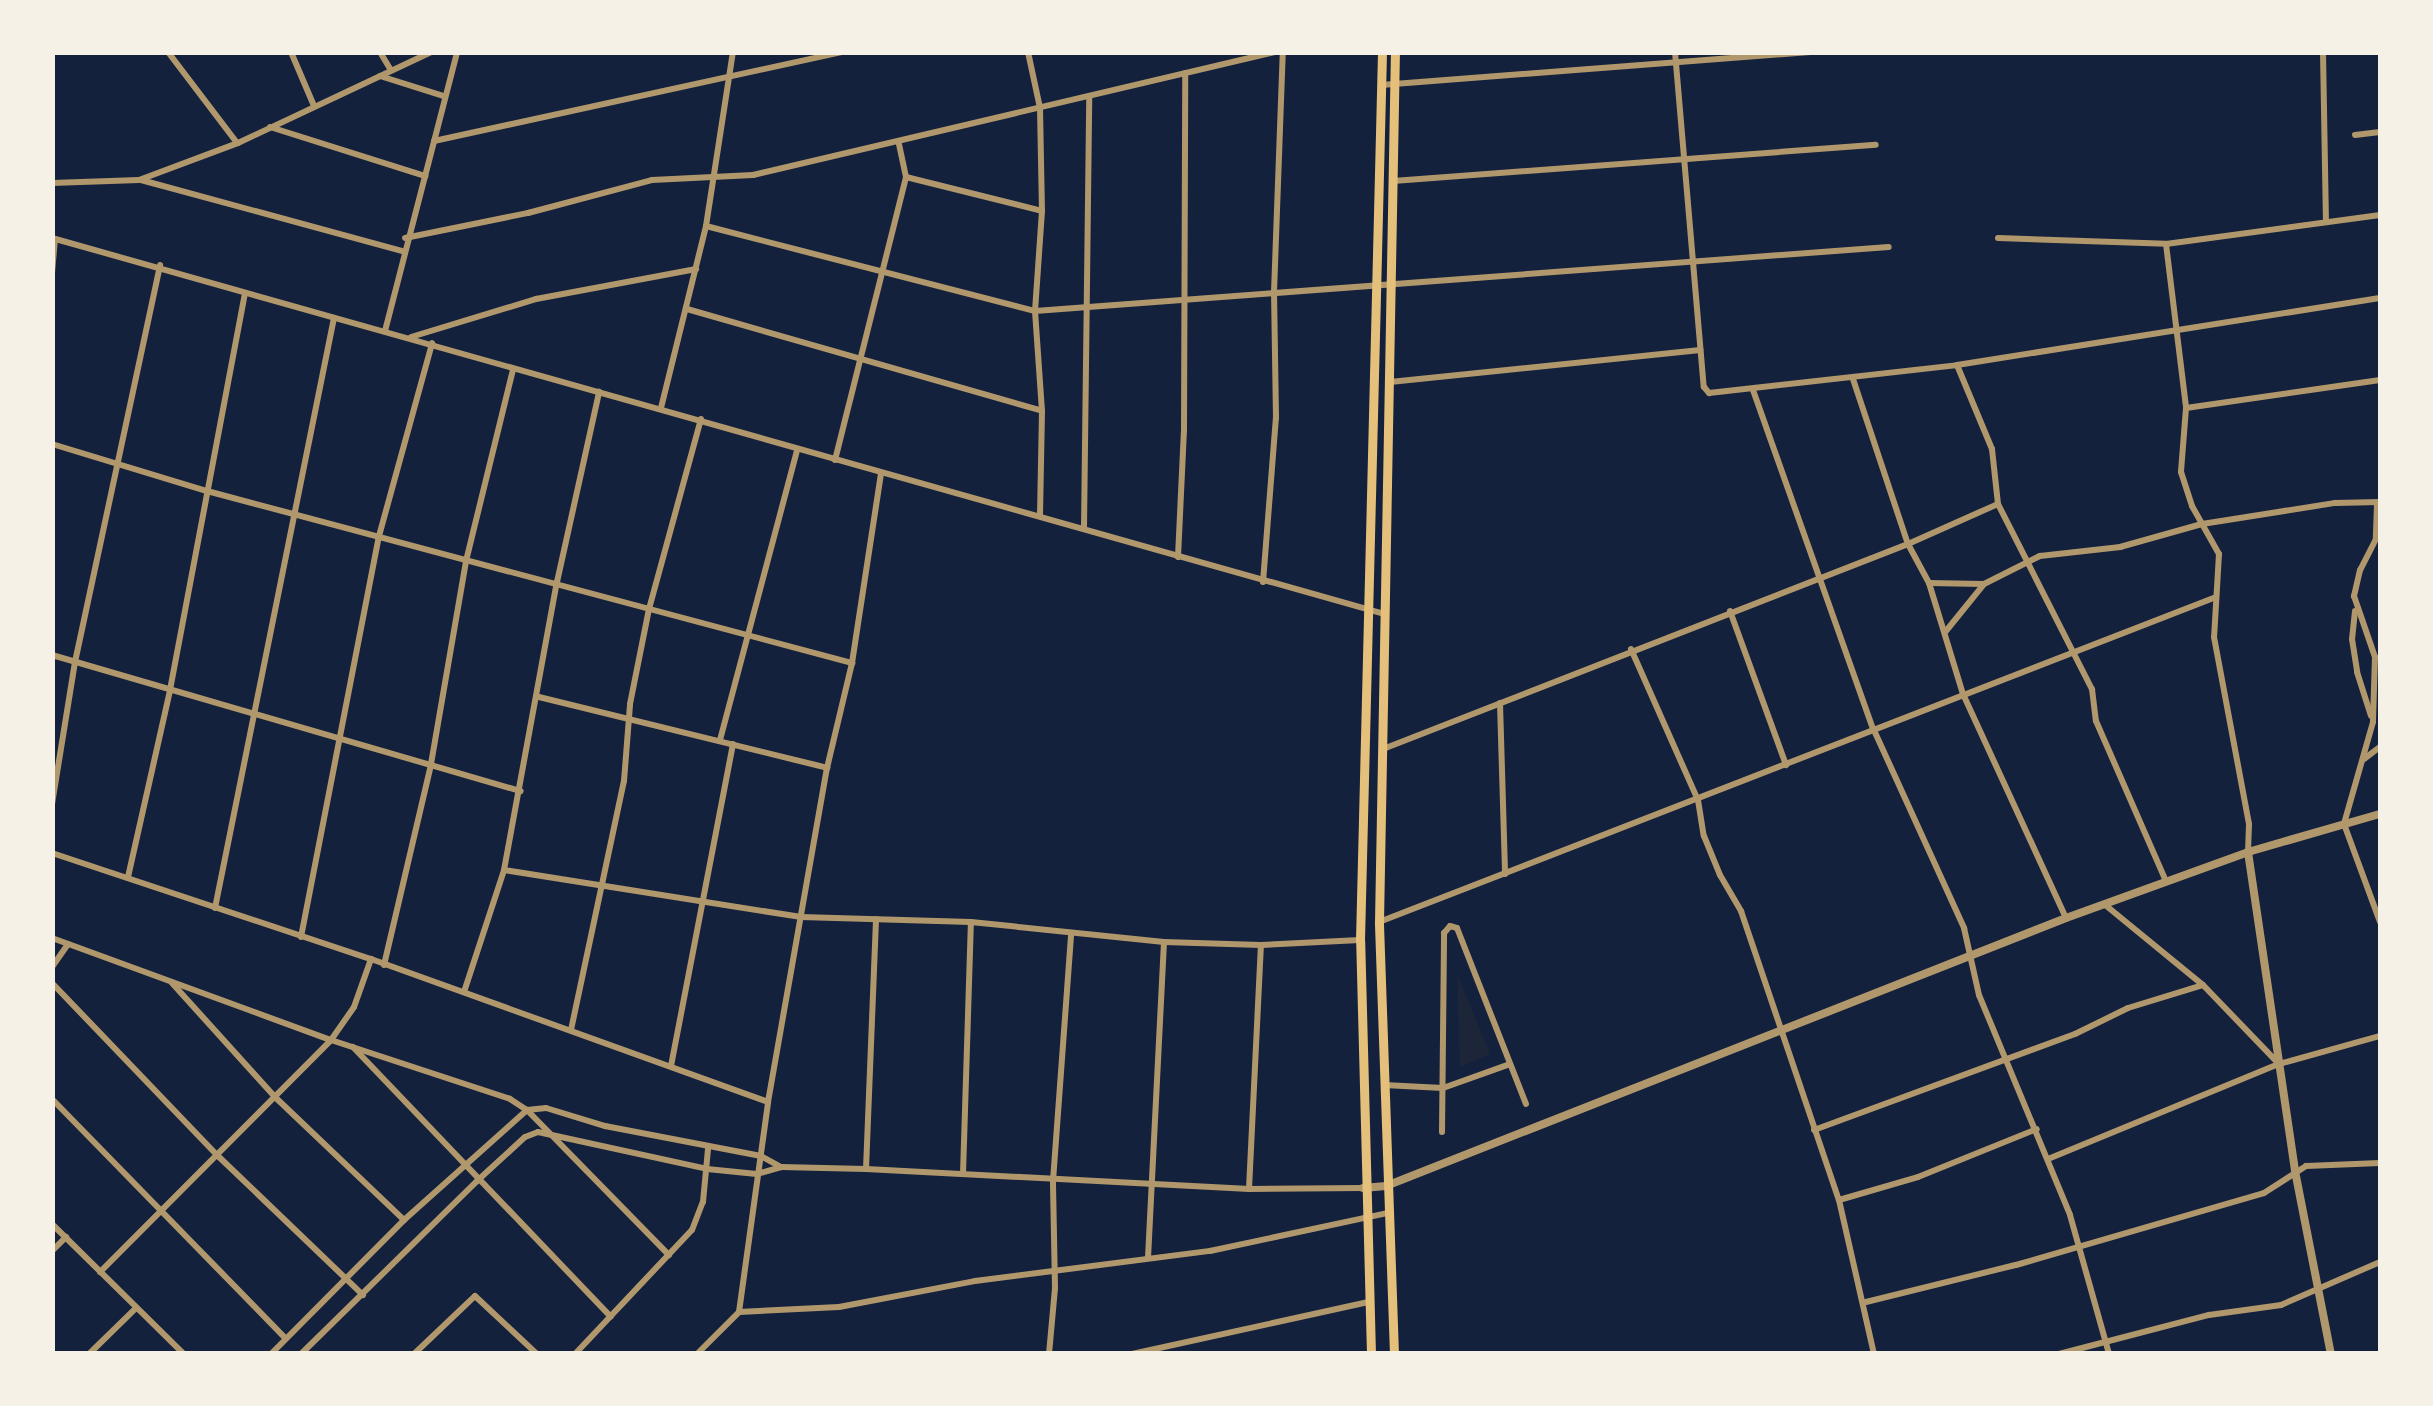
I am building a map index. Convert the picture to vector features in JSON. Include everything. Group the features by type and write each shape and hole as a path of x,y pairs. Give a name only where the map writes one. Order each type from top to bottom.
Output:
{"main road":[{"path":"1371,1354 1363,1188 1360,940 1382,52"},
{"path":"1394,1354 1379,922 1396,52"}],"street":[{"path":"168,52 238,143"},
{"path":"291,52 314,106"},
{"path":"380,52 391,70"},
{"path":"140,180 238,143 432,52"},
{"path":"384,331 456,52"},
{"path":"661,408 706,226 733,52"},
{"path":"434,141 841,52"},
{"path":"1028,52 1040,108 1042,211 1035,311 1042,411 1040,514"},
{"path":"1215,52 1218,65"},
{"path":"405,238 528,213 652,180 753,175 1274,52"},
{"path":"1263,582 1276,418 1274,292 1283,52"},
{"path":"1675,52 1700,350 1704,387 1709,392 1956,365 2380,298"},
{"path":"1381,85 1676,66 1814,52"},
{"path":"2323,52 2326,222"},
{"path":"1178,557 1184,431 1185,73"},
{"path":"379,76 444,96"},
{"path":"1084,528 1088,97"},
{"path":"268,127 425,176"},
{"path":"2355,135 2380,132"},
{"path":"835,460 906,176 899,143"},
{"path":"1391,182 1876,145"},
{"path":"906,176 1042,211"},
{"path":"52,183 140,180 403,251"},
{"path":"1998,238 2166,244 2380,215"},
{"path":"706,226 1035,311 1377,282 1889,247"},
{"path":"52,273 54,239 160,265 245,294 432,343 1384,614"},
{"path":"2166,244 2186,408 2181,472 2218,554 2214,637 2250,824 2248,852 2295,1172 2321,1287 2331,1354"},
{"path":"52,804 76,662 160,265"},
{"path":"410,338 536,299 696,268"},
{"path":"128,877 170,690 245,294"},
{"path":"687,308 1042,411"},
{"path":"215,908 334,318"},
{"path":"302,937 343,737 378,536 432,343"},
{"path":"1390,382 1700,350"},
{"path":"1956,365 1992,449 1998,504 2092,689 2096,721 2166,882"},
{"path":"384,964 431,764 466,561 513,369"},
{"path":"1853,378 1908,544 1930,583 1963,694 2066,918"},
{"path":"2186,408 2380,380"},
{"path":"1753,390 1873,728 1954,902 1980,995 2070,1215 2109,1354"},
{"path":"464,992 504,870 522,791 557,582 599,392"},
{"path":"571,1030 604,889 649,609 700,419"},
{"path":"52,444 208,491 557,582 748,639 852,663"},
{"path":"720,740 797,450"},
{"path":"697,1354 739,1312 768,1102 827,768 852,663 880,473"},
{"path":"1945,632 1984,584 2029,560 2058,551 2120,548 2202,524 2335,503 2379,503 2378,537 2360,570 2352,639 2357,672 2373,722"},
{"path":"1382,749 1908,544 1998,504"},
{"path":"1930,583 1984,584"},
{"path":"1379,922 2216,597"},
{"path":"2355,607 2374,658 2373,722 2344,824 2380,922"},
{"path":"1730,611 1786,766"},
{"path":"1631,649 1698,800 1704,836 1741,911 1782,1029 1840,1200 1874,1354"},
{"path":"52,655 522,791"},
{"path":"539,698 827,768"},
{"path":"1500,702 1504,874"},
{"path":"671,1066 705,906 732,744"},
{"path":"2363,760 2380,746"},
{"path":"301,1354 525,1137 546,1130 707,1169 757,1174 781,1167 1150,1182 1249,1190 1386,1186 2066,918 2248,852 2380,814"},
{"path":"52,853 384,964 768,1102"},
{"path":"504,870 705,906 800,917 971,922 1071,935 1261,946 1360,940"},
{"path":"2104,904 2203,985 2278,1064"},
{"path":"866,1169 876,920"},
{"path":"964,1174 971,922"},
{"path":"1442,1132 1444,933 1450,926 1457,928 1526,1104"},
{"path":"1049,1354 1053,1181 1071,935"},
{"path":"52,938 331,1040 484,1088 526,1110 669,1255"},
{"path":"1148,1258 1164,942"},
{"path":"52,967 68,944"},
{"path":"1249,1190 1261,946"},
{"path":"100,1272 331,1040 354,1007 371,960"},
{"path":"52,982 218,1156 363,1295"},
{"path":"171,982 276,1098 404,1220"},
{"path":"1814,1130 2007,1059 2128,1008 2203,985"},
{"path":"2048,1160 2278,1064 2380,1036"},
{"path":"352,1046 462,1166 611,1317"},
{"path":"1384,1086 1443,1088 1510,1064"},
{"path":"52,1099 286,1338"},
{"path":"271,1354 404,1220 526,1110 546,1108 708,1149 761,1156 781,1167"},
{"path":"1840,1200 1918,1177 2037,1129"},
{"path":"575,1354 669,1255 700,1216 708,1149"},
{"path":"1865,1302 2077,1248 2264,1194 2295,1172 2328,1163 2380,1163"},
{"path":"739,1312 839,1307 1053,1270 1210,1251 1387,1213"},
{"path":"52,1224 184,1354"},
{"path":"52,1251 66,1237"},
{"path":"2059,1354 2232,1310 2282,1305 2380,1262"},
{"path":"414,1354 475,1296 537,1354"},
{"path":"1132,1354 1368,1302"},
{"path":"89,1354 136,1308"}],"shaded area":[{"path":"1457,973 1490,1054 1460,1067"}]}
